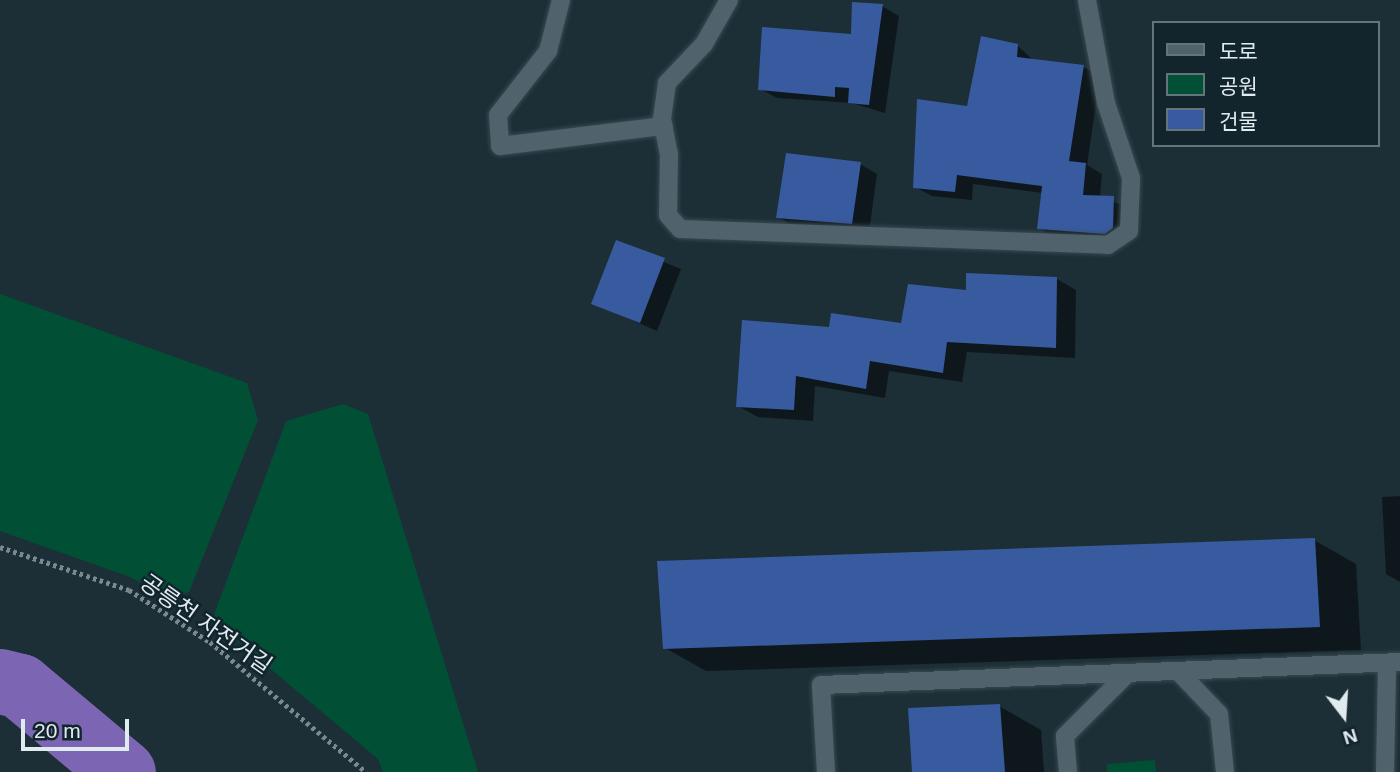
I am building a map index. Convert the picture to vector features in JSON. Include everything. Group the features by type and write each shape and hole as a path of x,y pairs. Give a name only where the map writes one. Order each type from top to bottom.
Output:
{"street":[{"path":"561,0 548,51 498,115 500,146 664,126"},
{"path":"729,0 704,44 667,83 664,126 668,215 680,229 1108,245 1129,231 1130,177 1106,103 1087,0"},
{"path":"826,772 821,685 1394,662 1385,772"},
{"path":"1178,671 1219,714 1226,772"},
{"path":"1068,772 1065,736 1128,673"}],"path":[{"name":"공릉천 자전거길","path":"0,547 129,590 210,642 366,772"}],"green space":[{"path":"0,294 247,383 258,420 189,592 171,599 130,577 0,531"},
{"path":"343,404 368,414 478,772 383,772 378,759 212,620 286,421"},
{"path":"1155,760 1156,772 1107,772 1107,764"}],"building":[{"path":"852,2 883,4 869,105 848,103 849,88 835,87 835,97 758,90 762,27 851,34"},
{"path":"981,36 1018,44 1017,57 1084,65 1069,161 1086,163 1083,195 1114,196 1113,228 1105,234 1037,229 1042,186 957,175 955,192 913,188 917,99 967,106"},
{"path":"786,153 861,162 852,224 776,218"},
{"path":"616,240 665,258 640,323 591,304"},
{"path":"966,273 1057,277 1056,348 947,342 943,373 870,361 866,389 796,376 794,410 736,407 742,320 829,327 831,313 901,323 908,284 966,290"},
{"path":"1315,538 1320,627 663,649 657,561"},
{"path":"1000,704 1005,772 912,772 908,708"}],"waterway":[{"path":"0,681 20,686 123,772"}]}
